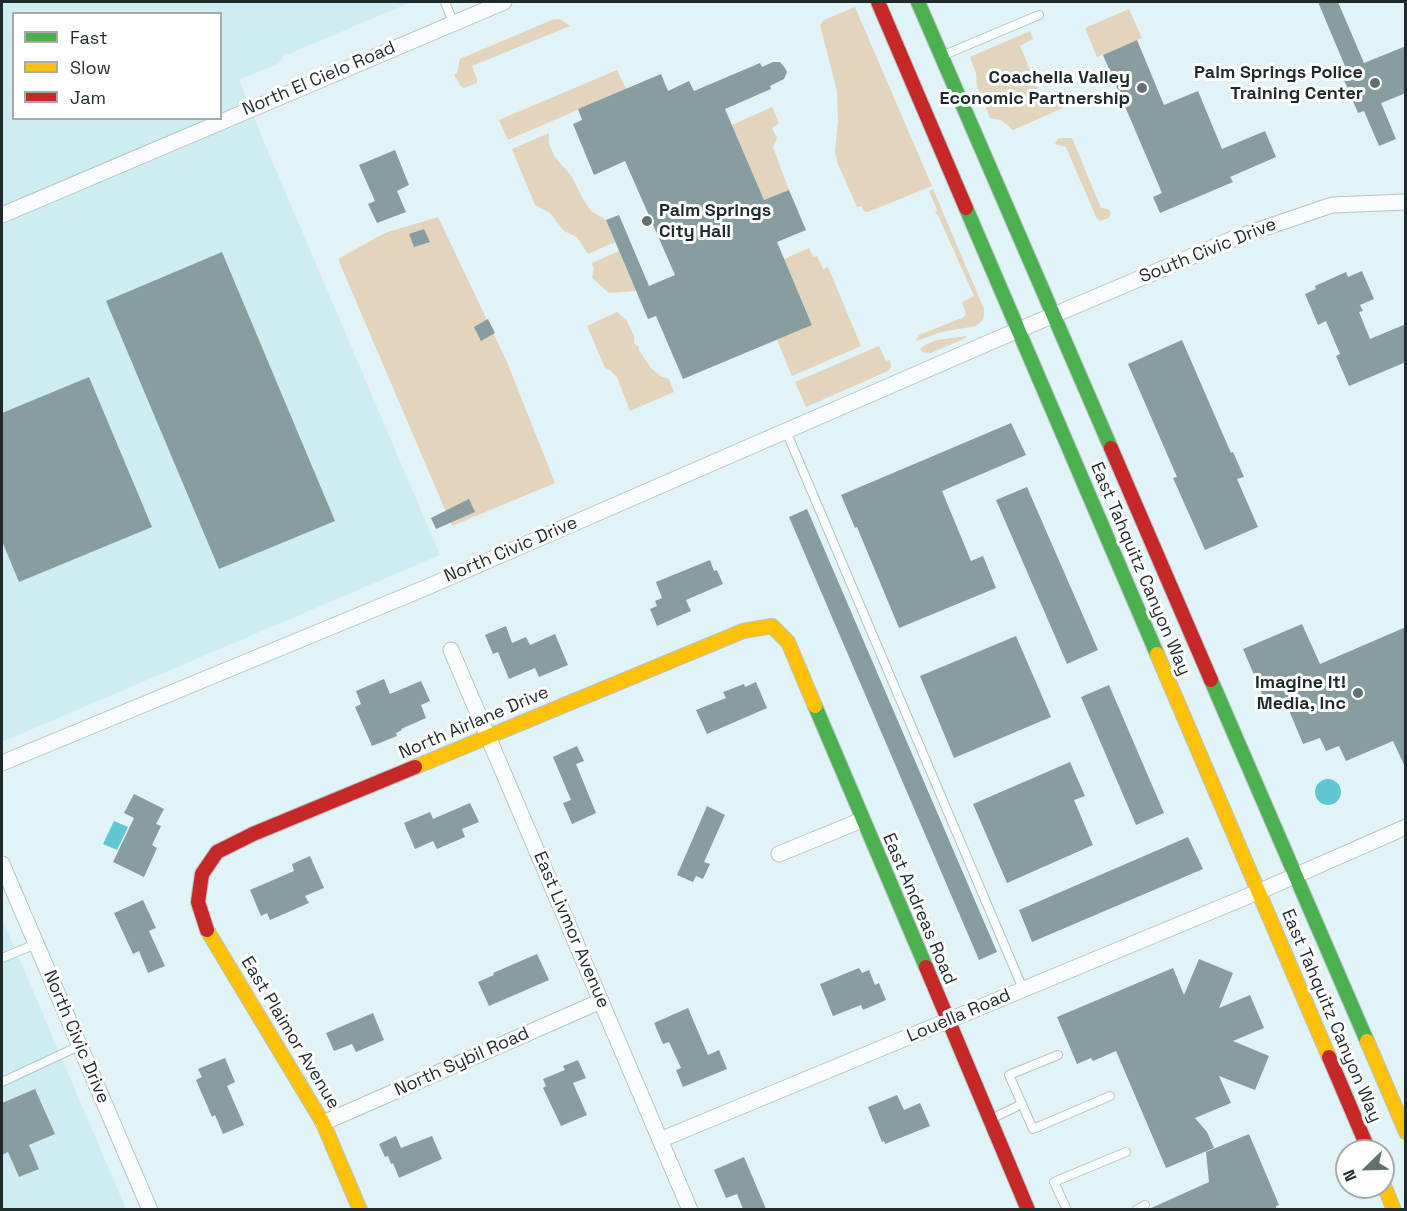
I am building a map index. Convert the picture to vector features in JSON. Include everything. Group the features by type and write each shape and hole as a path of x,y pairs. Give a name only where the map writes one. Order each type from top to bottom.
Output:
{"main road":[{"name":"East Tahquitz Canyon Way","path":"878,2 1364,1139"},
{"name":"East Tahquitz Canyon Way","path":"918,2 1406,1132"},
{"name":"North Airlane Drive","path":"202,874 217,852 254,834 743,631 772,626"},
{"name":"East Andreas Road","path":"772,626 788,642 946,1021 1028,1209"},
{"name":"East Plaimor Avenue","path":"202,874 198,902 207,928 323,1123 360,1209"}],"street":[{"name":"North El Cielo Road","path":"2,215 504,2"},
{"name":"South Civic Drive","path":"1018,330 1235,238 1332,205 1406,202"},
{"name":"North Civic Drive","path":"2,763 425,588 1018,330"},
{"name":"East Livmor Avenue","path":"451,650 690,1209"},
{"path":"779,854 862,820"},
{"name":"Louella Road","path":"660,1140 1258,892 1406,827"},
{"name":"North Civic Drive","path":"2,864 150,1209"},
{"name":"North Sybil Road","path":"323,1123 601,1002"}],"lane":[{"path":"445,2 453,22"},
{"path":"942,56 1039,15"},
{"path":"786,431 1023,989"},
{"path":"2,958 36,944"},
{"path":"2,1082 79,1046"},
{"path":"1058,1055 1010,1076 1033,1129 1110,1096"},
{"path":"989,1120 1022,1104"},
{"path":"1067,1209 1054,1182 1126,1152"},
{"path":"1136,1209 1145,1205"}],"shaded area":[{"path":"2,2 411,2 284,56 279,63 239,80 440,555 2,742"},
{"path":"855,7 932,186 868,212 865,212 861,206 857,207 838,164 835,152 838,121 837,91 820,25 824,20"},
{"path":"1129,9 1142,38 1097,57 1085,28"},
{"path":"554,19 560,19 570,26 472,66 477,83 464,88 460,85 454,75 457,73 460,59"},
{"path":"1030,31 1033,39 1020,46 1046,107 1059,102 1063,108 1013,130 1001,120 990,118 977,86 976,73 970,57"},
{"path":"617,70 626,89 508,140 499,120"},
{"path":"772,107 779,123 772,128 777,138 773,147 789,190 764,200 732,125"},
{"path":"549,133 549,143 554,156 572,177 591,211 606,220 615,242 588,254 577,237 564,231 550,213 535,205 512,149"},
{"path":"1059,138 1072,138 1101,208 1111,212 1109,218 1100,221 1097,219 1066,147 1055,143"},
{"path":"933,189 984,309 984,315 982,321 976,326 941,332 916,341 919,335 964,317 966,314 962,302 974,296 938,215 935,213 937,210 929,191"},
{"path":"438,217 507,362 555,483 452,526 338,259 385,233"},
{"path":"809,248 813,257 817,256 823,269 828,267 861,346 792,376 777,340 812,324 784,259"},
{"path":"619,251 636,291 609,293 592,278 594,269 592,263"},
{"path":"617,312 627,321 634,336 634,343 639,347 650,367 660,376 669,379 674,392 630,411 617,377 605,368 587,326"},
{"path":"966,336 931,353 922,352 920,349 937,340"},
{"path":"879,346 886,361 890,360 891,367 888,371 806,407 795,382"},
{"path":"2,918 126,1209 2,1209"}],"water":[{"path":"1328,779 1337,783 1341,792 1337,801 1328,805 1319,801 1315,792 1319,783"},
{"path":"114,821 128,827 117,850 103,844"}],"building":[{"name":"Palm Springs Police Training Center","path":"1318,2 1338,2 1364,63 1406,46 1406,93 1381,103 1396,139 1379,146 1364,111 1358,113 1341,73 1347,71"},
{"path":"1137,40 1164,105 1198,91 1222,149 1265,131 1276,157 1230,177 1233,182 1160,213 1153,197 1162,193 1103,55"},
{"name":"Palm Springs City Hall","path":"773,62 780,62 785,68 787,72 784,79 770,86 771,89 725,109 764,200 789,190 806,230 777,242 812,325 683,379 656,316 648,319 606,220 619,215 649,286 675,275 625,161 594,175 573,124 582,120 578,109 661,74 668,91 689,81 694,91 760,63 762,67"},
{"path":"395,150 409,185 397,191 406,212 377,223 368,204 375,201 359,165"},
{"path":"424,229 430,242 414,247 409,234"},
{"path":"222,252 335,521 219,569 106,301"},
{"path":"1362,271 1374,299 1360,305 1363,311 1359,312 1370,339 1406,324 1406,362 1349,386 1336,356 1340,354 1326,321 1318,325 1305,294 1316,289 1315,286 1346,272 1348,277"},
{"path":"488,319 495,333 481,341 474,327"},
{"path":"1182,340 1231,453 1233,452 1244,477 1237,479 1258,527 1205,550 1173,478 1177,477 1128,364"},
{"path":"89,377 152,527 19,582 2,541 2,413"},
{"path":"1011,423 1026,455 942,491 971,561 983,556 996,588 899,628 857,527 855,528 841,495"},
{"path":"1027,487 1098,650 1067,664 996,500"},
{"path":"469,499 475,512 436,529 431,518"},
{"path":"807,509 997,952 979,960 789,517"},
{"path":"710,560 723,584 686,600 691,611 657,626 650,609 657,606 655,601 662,598 656,582"},
{"path":"1302,624 1320,664 1406,627 1406,769 1393,741 1346,761 1339,746 1326,751 1320,738 1303,744 1286,703 1269,710 1243,649"},
{"path":"506,626 512,643 526,637 530,645 555,634 568,665 539,677 535,668 509,679 498,652 493,654 485,635"},
{"path":"1016,636 1051,717 954,758 920,676"},
{"path":"384,679 390,694 421,681 430,701 421,705 426,718 401,729 396,733 397,736 372,746 355,707 361,704 356,691"},
{"path":"756,682 767,708 707,734 696,710 726,698 723,692"},
{"path":"1109,685 1164,813 1136,825 1081,697"},
{"path":"577,746 584,761 576,764 596,813 572,824 563,803 571,800 553,757"},
{"path":"1070,762 1085,796 1074,800 1093,845 1007,883 973,804"},
{"path":"134,794 164,809 156,824 161,826 152,845 157,848 144,877 113,862 134,818 124,813"},
{"path":"470,803 479,822 462,829 465,837 437,849 433,841 415,849 404,823 430,812 433,819"},
{"path":"707,806 725,815 704,862 710,864 703,879 696,876 693,882 677,875"},
{"path":"1188,837 1203,869 1032,942 1019,910"},
{"path":"310,856 324,888 305,896 309,903 270,920 267,913 261,916 250,890 294,871 292,864"},
{"path":"143,900 156,928 149,931 165,966 148,973 139,951 133,954 114,913"},
{"path":"537,954 549,980 489,1006 478,982"},
{"path":"1199,959 1233,973 1219,1008 1250,995 1264,1028 1233,1041 1269,1056 1255,1090 1219,1076 1231,1103 1195,1118 1207,1132 1214,1148 1166,1168 1116,1051 1093,1061 1091,1058 1077,1064 1057,1017 1173,968 1184,995"},
{"path":"859,968 862,973 869,970 875,985 879,983 886,1000 863,1010 861,1005 833,1016 820,984"},
{"path":"688,1008 708,1055 719,1050 727,1069 683,1087 676,1070 681,1068 669,1042 663,1044 654,1023"},
{"path":"373,1013 384,1040 356,1052 352,1044 334,1051 326,1033"},
{"path":"225,1058 235,1082 227,1086 244,1125 223,1134 215,1115 212,1117 196,1080 202,1077 198,1069"},
{"path":"578,1060 586,1078 573,1083 587,1115 561,1126 543,1088 546,1086 543,1079 565,1070 563,1066"},
{"path":"35,1089 55,1134 29,1145 39,1169 19,1177 8,1152 2,1155 2,1103"},
{"path":"897,1095 904,1110 920,1103 930,1126 885,1144 884,1141 882,1142 868,1107"},
{"path":"1249,1134 1279,1205 1276,1209 1149,1209 1209,1182 1206,1152"},
{"path":"396,1136 401,1148 432,1136 442,1159 399,1178 393,1163 391,1164 388,1156 385,1157 379,1144"},
{"path":"744,1157 766,1209 743,1209 737,1194 726,1198 714,1170"}],"traffic: fast":[{"path":"918,2 1111,448"},
{"path":"966,208 1157,654"},
{"path":"1211,680 1367,1041"},
{"path":"815,706 926,967"}],"traffic: slow":[{"path":"415,767 743,631 772,626 788,642 815,706"},
{"path":"1157,654 1329,1057"},
{"path":"207,930 323,1123 360,1210"},
{"path":"1367,1041 1406,1132"},
{"path":"1390,1199 1394,1210"}],"traffic: jam":[{"path":"878,2 966,208"},
{"path":"1111,448 1211,680"},
{"path":"207,930 198,902 202,874 217,852 253,834 415,767"},
{"path":"926,967 1028,1210"},
{"path":"1329,1057 1364,1139"}],"place":[{"name":"Palm Springs Police Training Center","path":"1375,83"},
{"name":"Coachella Valley Economic Partnership","path":"1142,88"},
{"name":"Palm Springs City Hall","path":"647,221"},
{"name":"Imagine It! Media, Inc","path":"1358,693"}]}
